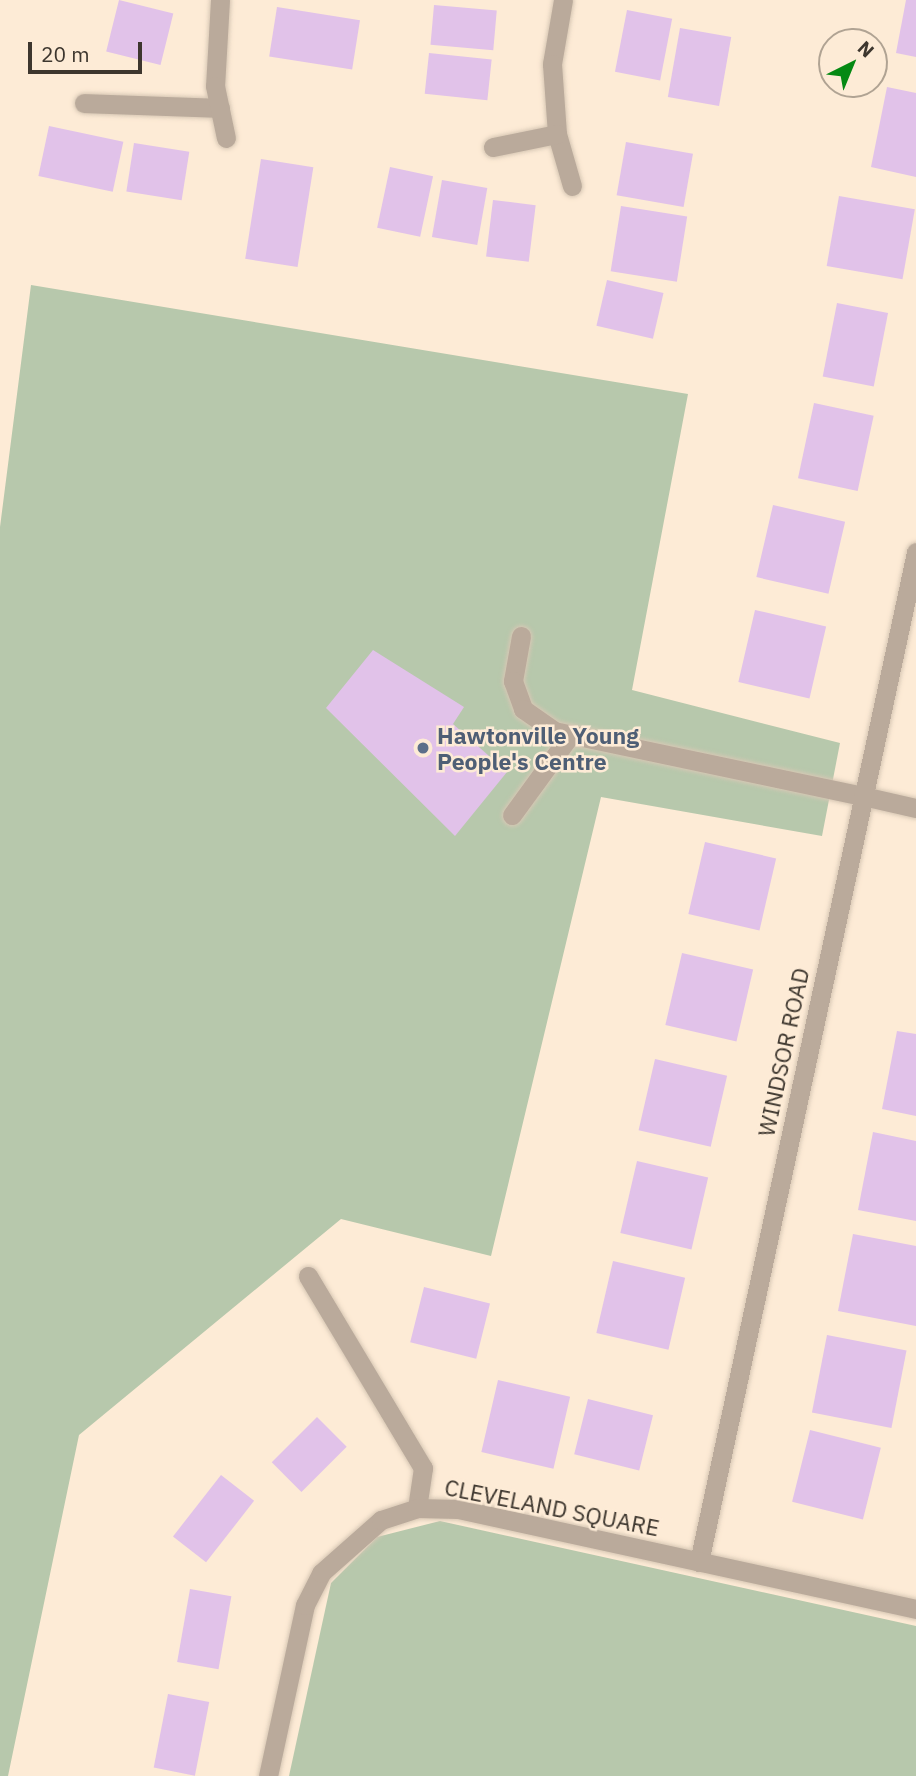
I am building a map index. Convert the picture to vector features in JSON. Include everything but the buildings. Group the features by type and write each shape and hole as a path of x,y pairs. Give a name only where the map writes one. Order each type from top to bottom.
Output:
{"street":[{"path":"219,0 215,86 226,138"},
{"path":"563,0 552,64 557,134 572,186"},
{"path":"84,103 220,108"},
{"path":"493,148 557,134"},
{"name":"WINDSOR ROAD","path":"699,1562 863,796 911,593 916,552"},
{"path":"521,636 513,681 523,709 554,731 916,808"},
{"path":"512,815 571,734"},
{"path":"308,1276 423,1468 417,1508"},
{"name":"CLEVELAND SQUARE","path":"268,1776 305,1605 321,1573 381,1520 417,1508 458,1509 916,1609"}],"green space":[{"path":"31,285 688,394 632,690 840,743 822,836 601,797 491,1256 341,1219 79,1435 8,1776 0,1776 0,527"},
{"path":"440,1521 916,1626 916,1776 289,1776 331,1583 377,1537"}],"place":[{"name":"Hawtonville Young People's Centre","path":"423,748"}]}
